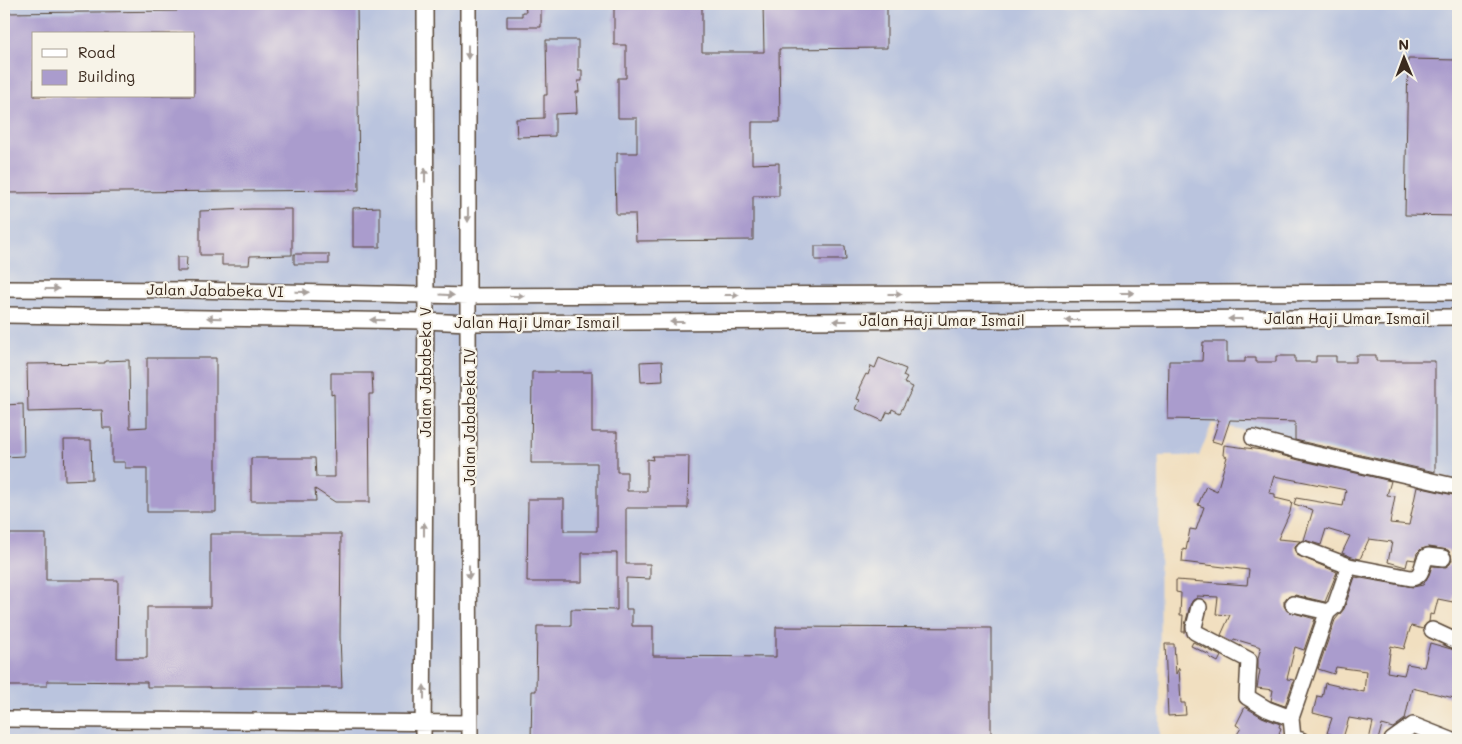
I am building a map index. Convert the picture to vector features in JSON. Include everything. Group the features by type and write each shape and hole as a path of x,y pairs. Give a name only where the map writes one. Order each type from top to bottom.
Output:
{"street":[{"name":"Jalan Jababeka V","path":"423,740 426,294 425,4"},
{"name":"Jalan Jababeka IV","path":"468,4 470,740"},
{"name":"Jalan Jababeka VI","path":"4,289 426,294"},
{"name":"Jalan Haji Umar Ismail","path":"426,294 468,296 1458,292"},
{"name":"Jalan Jababeka VI","path":"4,315 425,321"},
{"name":"Jalan Haji Umar Ismail","path":"425,321 468,323 1458,317"},
{"path":"1253,438 1458,487"},
{"path":"1304,549 1349,566 1411,578 1416,578 1419,575 1426,557 1442,558"},
{"path":"1295,740 1291,718 1328,612 1335,606 1349,566"},
{"path":"1293,604 1328,612"},
{"path":"1198,607 1194,627 1195,632 1249,660 1247,697 1268,709 1291,718"},
{"path":"1432,630 1458,642"},
{"path":"4,719 470,723"},
{"path":"1392,740 1413,725 1452,740"}],"shaded area":[{"path":"4,4 1458,4 1458,482 1212,423 1199,456 1159,456 1160,740 4,740"}],"building":[{"path":"177,4 357,4 359,190 4,193 4,13 177,11"},
{"path":"525,4 541,4 541,27 507,27 507,16 522,16 522,12 526,12"},
{"path":"614,4 702,4 702,52 764,52 763,4 887,4 887,48 779,49 780,122 752,122 752,164 779,163 779,196 753,196 753,240 636,241 635,214 616,214 615,163 617,163 617,153 637,153 637,118 618,118 618,78 626,78 626,45 614,45"},
{"path":"546,40 578,40 578,70 582,70 582,81 578,81 579,92 576,92 577,113 555,114 555,136 517,137 516,119 544,118 544,95 547,95"},
{"path":"1408,59 1458,60 1458,216 1405,215"},
{"path":"380,207 380,247 353,247 353,208"},
{"path":"292,209 292,255 250,256 249,265 222,265 222,255 200,255 200,211"},
{"path":"815,246 845,246 846,260 815,260"},
{"path":"294,254 329,254 329,264 294,264"},
{"path":"177,257 187,257 186,271 177,271"},
{"path":"1203,342 1227,342 1227,362 1245,362 1245,358 1256,358 1256,362 1276,362 1276,356 1295,356 1295,362 1316,362 1316,356 1336,356 1336,362 1356,362 1356,355 1376,355 1376,361 1435,361 1435,472 1295,440 1295,422 1230,420 1222,444 1212,441 1219,420 1168,419 1169,361 1202,361"},
{"path":"147,358 216,358 216,512 147,512 147,468 125,468 125,462 112,462 112,428 103,428 102,410 28,412 27,364 105,363 105,361 129,360 130,428 147,427"},
{"path":"879,358 906,369 903,376 907,378 904,383 913,387 900,413 892,409 891,413 887,412 883,421 856,409 860,400 857,399 861,389 859,388 866,374 868,375 871,366 875,368"},
{"path":"662,361 663,381 641,382 640,362"},
{"path":"532,372 592,372 592,432 617,432 617,472 627,472 627,491 647,491 647,459 653,460 652,456 689,456 688,508 626,508 626,564 650,564 650,579 626,578 626,609 632,609 632,626 653,626 653,656 776,657 776,627 991,628 991,740 531,740 532,691 536,691 537,626 571,626 571,609 617,610 617,553 582,553 582,582 527,582 528,499 564,499 564,531 597,531 597,463 531,463"},
{"path":"331,373 372,373 373,394 369,394 370,502 335,502 315,489 316,501 251,501 251,458 315,458 316,477 335,477 334,394 331,395"},
{"path":"23,404 24,456 4,457 4,405"},
{"path":"64,440 91,440 92,479 65,480"},
{"path":"1224,445 1262,450 1391,481 1387,495 1395,496 1390,523 1409,525 1417,487 1458,496 1458,582 1453,602 1438,599 1434,615 1430,614 1429,622 1423,629 1411,626 1404,649 1391,646 1387,672 1404,675 1407,664 1424,667 1430,643 1458,651 1458,699 1412,688 1405,719 1393,728 1382,725 1378,740 1369,740 1373,722 1349,718 1343,738 1327,733 1332,718 1313,713 1317,696 1322,697 1325,683 1364,692 1366,671 1336,667 1334,674 1318,669 1335,620 1344,609 1355,577 1413,587 1423,585 1432,566 1446,567 1452,560 1448,550 1429,547 1421,549 1417,553 1415,560 1408,559 1406,567 1388,562 1392,542 1369,539 1360,559 1342,553 1350,536 1326,529 1321,545 1304,540 1313,510 1294,504 1296,498 1343,506 1346,490 1274,476 1269,493 1275,494 1275,498 1292,502 1290,512 1278,539 1300,541 1295,546 1297,555 1337,572 1325,602 1295,595 1287,597 1284,601 1287,611 1315,619 1304,650 1295,647 1287,679 1294,680 1285,706 1271,701 1273,690 1257,688 1260,670 1258,669 1258,658 1261,647 1234,639 1233,641 1221,635 1230,615 1216,614 1218,597 1197,596 1190,605 1185,632 1182,632 1183,615 1180,615 1181,593 1176,592 1176,580 1247,585 1249,570 1182,562 1183,549 1186,550 1190,529 1196,530 1204,507 1198,505 1206,486 1217,491 1227,457 1223,455"},
{"path":"4,534 46,534 46,580 118,580 117,658 147,658 147,607 210,607 210,534 341,534 340,637 342,688 147,687 147,682 47,681 47,686 4,686"},
{"path":"1193,642 1221,656 1218,662 1209,657 1210,655 1191,646"},
{"path":"1165,644 1174,644 1176,674 1179,668 1181,703 1185,703 1186,715 1168,716"},
{"path":"1245,707 1262,717 1280,724 1279,727 1281,728 1277,740 1244,740 1236,736 1241,728 1236,725"}]}
